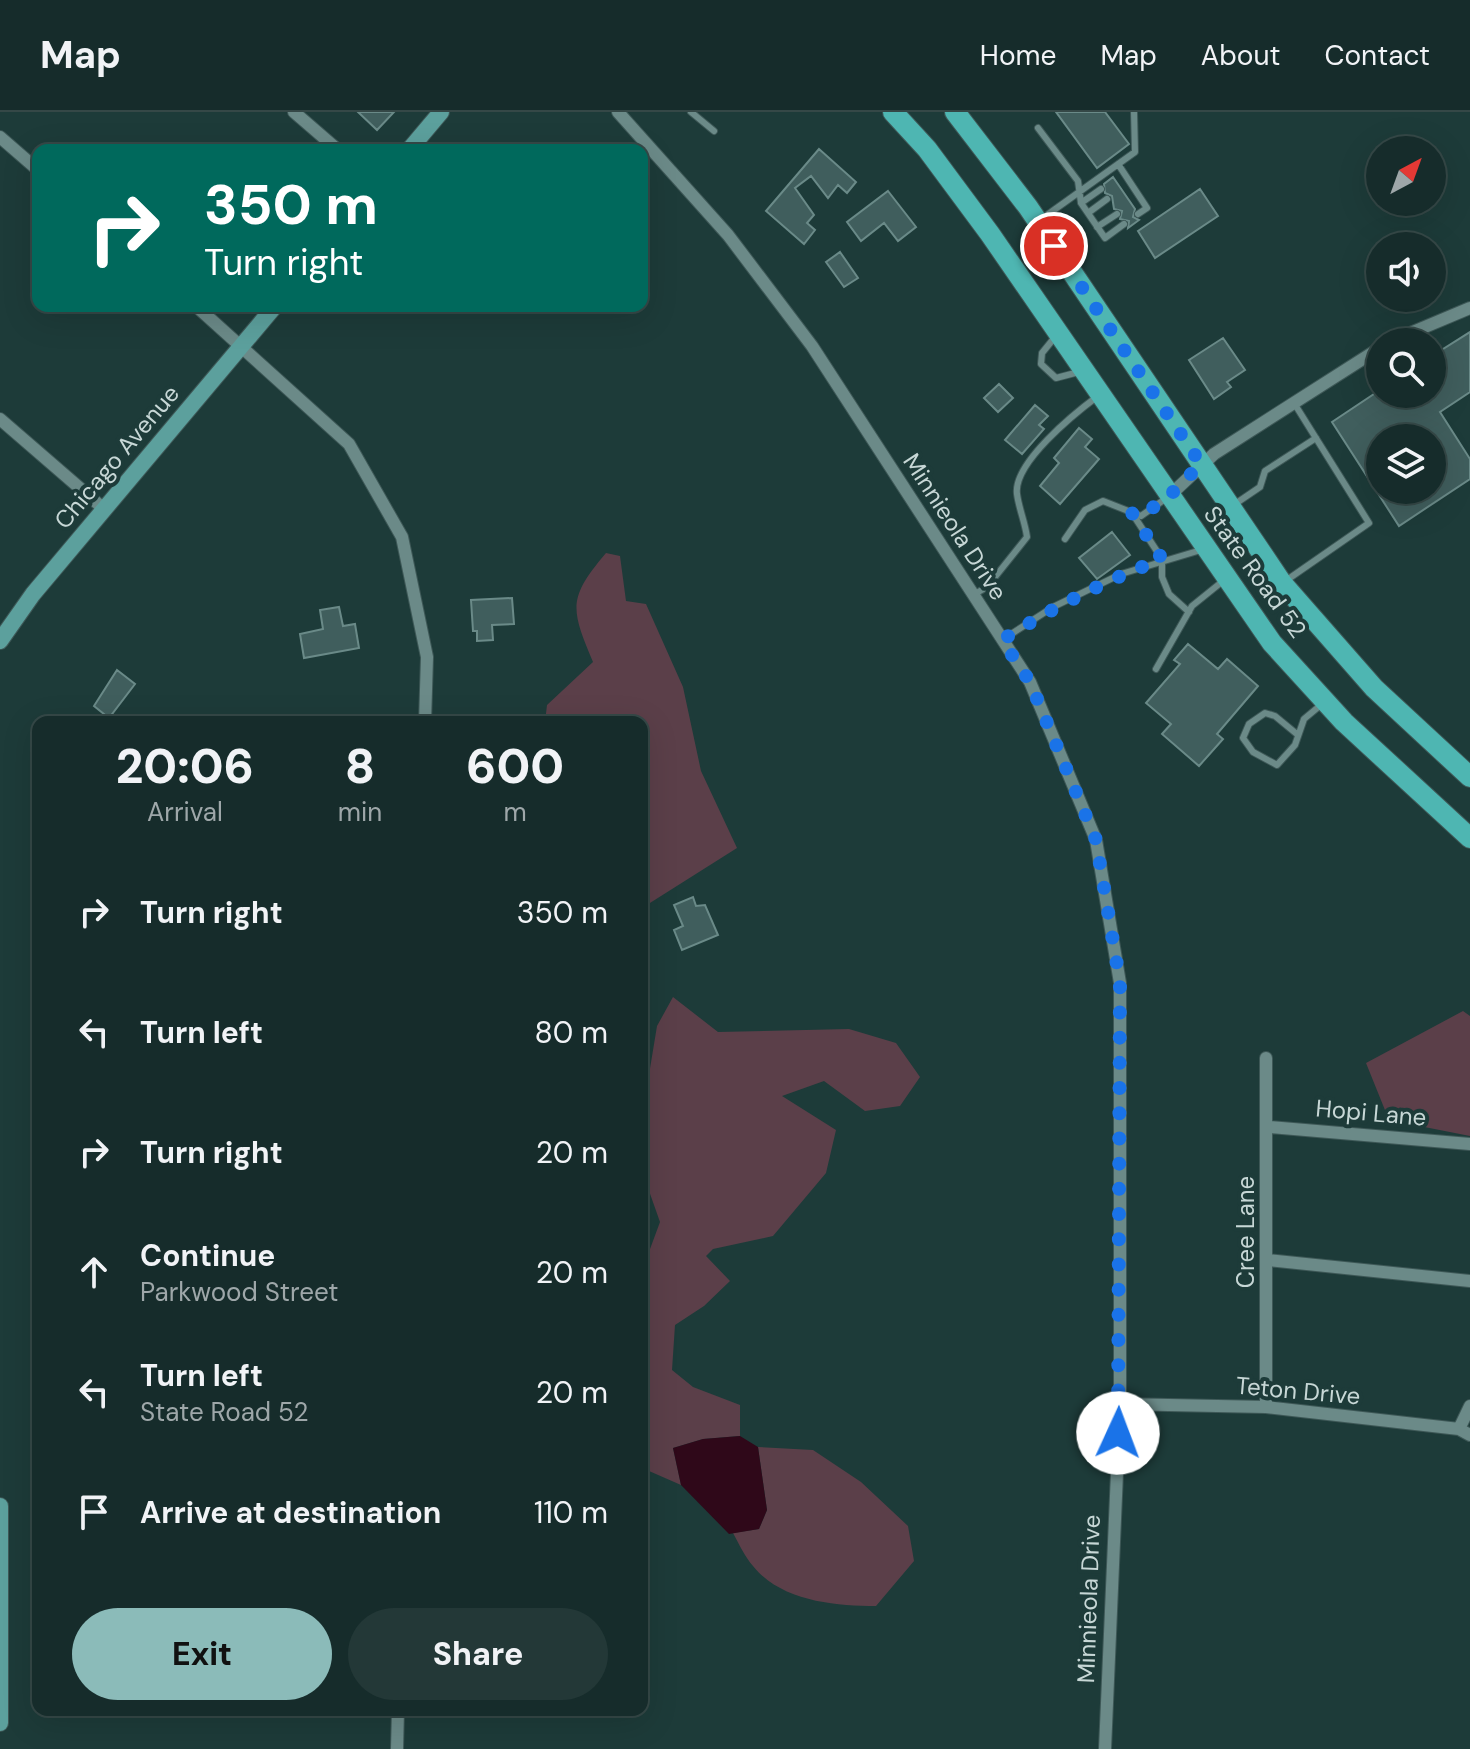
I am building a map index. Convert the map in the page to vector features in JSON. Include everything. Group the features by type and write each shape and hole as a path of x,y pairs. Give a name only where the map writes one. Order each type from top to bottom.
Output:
{"main road":[{"name":"State Road 52","path":"893,112 936,161 1272,643 1398,775 1470,838"},
{"name":"State Road 52","path":"955,112 1037,222 1282,583 1374,688 1470,777"}],"street":[{"path":"294,112 331,144"},
{"path":"414,144 441,112"},
{"name":"Minnieola Drive","path":"618,112 647,144"},
{"path":"0,137 32,165"},
{"name":"Minnieola Drive","path":"648,146 728,235 812,346 1030,682 1096,840 1120,983 1120,1404 1105,1749"},
{"path":"1422,328 1470,308"},
{"path":"203,312 349,444 402,537 427,657 425,716"},
{"name":"Chicago Avenue","path":"0,641 33,594 270,312"},
{"path":"1168,497 1201,464 1366,357"},
{"path":"0,419 104,509"},
{"name":"Cree Lane","path":"1266,1058 1269,1127 1266,1407"},
{"name":"Hopi Lane","path":"1269,1127 1470,1144"},
{"path":"1268,1260 1470,1281"},
{"name":"Teton Drive","path":"1120,1404 1266,1407 1465,1432"},
{"path":"1465,1432 1470,1406"},
{"path":"0,1508 0,1723"},
{"path":"397,1749 398,1716"}],"lane":[{"path":"691,112 714,131"},
{"path":"1037,222 1135,152 1134,112"},
{"path":"1038,128 1078,181 1081,203 1105,238 1124,224"},
{"path":"1118,164 1147,208 1138,214"},
{"path":"1115,180 1124,173"},
{"path":"1121,190 1131,183"},
{"path":"1081,203 1101,189"},
{"path":"1131,204 1140,198"},
{"path":"1088,213 1107,199"},
{"path":"1097,227 1117,214"},
{"path":"1058,334 1042,353 1041,364 1056,378 1082,371"},
{"path":"973,595 987,587 1027,537 1016,492 1027,463 1076,412 1099,396"},
{"path":"1282,583 1369,523 1294,403"},
{"path":"1229,508 1260,487 1265,471 1316,438"},
{"path":"1065,539 1085,510 1103,501 1141,516 1168,497"},
{"path":"1132,513 1162,559 1162,577 1169,594 1189,612"},
{"path":"1002,640 1053,607 1121,574 1162,559 1184,558 1204,548"},
{"path":"1156,669 1189,612 1203,595 1226,579"},
{"path":"1298,735 1275,716 1265,713 1249,724 1243,738 1253,752 1277,765 1295,745 1304,719 1325,701"}],"shaded area":[{"path":"606,553 620,556 626,601 646,604 683,687 701,771 737,848 648,904 648,716 546,716 547,705 593,662 580,629 577,605 584,582"},
{"path":"673,997 718,1032 849,1029 896,1043 920,1077 900,1106 865,1111 824,1081 782,1096 836,1130 826,1173 773,1236 713,1249 706,1256 730,1281 704,1306 675,1325 672,1370 693,1387 740,1405 740,1436 703,1439 673,1448 681,1485 648,1469 648,1254 660,1222 648,1188 648,1081 657,1026"},
{"path":"1463,1011 1470,1016 1470,1136 1389,1120 1366,1063"},
{"path":"740,1436 758,1447 767,1510 759,1529 729,1534 681,1485 673,1448 703,1439"},
{"path":"758,1447 813,1450 861,1482 908,1526 914,1561 876,1606 826,1603 793,1594 765,1578 750,1562 733,1533 759,1529 767,1510"}],"building":[{"path":"358,112 394,112 377,130"},
{"path":"1056,112 1105,112 1129,144 1097,168"},
{"path":"819,149 856,182 847,193 838,185 828,198 811,176 795,188 814,215 807,223 815,230 804,244 766,211"},
{"path":"1113,177 1135,209 1133,217 1139,220 1128,228 1129,221 1120,219 1122,211 1114,209 1112,196 1105,193 1104,184"},
{"path":"1200,189 1218,216 1155,258 1138,231"},
{"path":"888,191 916,227 898,241 884,223 861,241 847,222"},
{"path":"840,252 858,278 844,287 826,262"},
{"path":"1470,332 1470,392 1446,408 1446,347"},
{"path":"1223,338 1245,370 1227,382 1231,387 1214,399 1189,360"},
{"path":"999,384 1013,398 998,412 984,398"},
{"path":"1366,399 1366,408 1446,408 1440,412 1470,459 1470,479 1446,495 1446,424 1366,424 1366,475 1332,422"},
{"path":"1035,405 1048,416 1039,425 1044,429 1022,454 1005,440"},
{"path":"1079,428 1092,439 1085,447 1099,459 1060,504 1040,486 1059,463 1054,458"},
{"path":"1385,504 1432,504 1399,526"},
{"path":"1112,532 1130,555 1097,579 1079,558"},
{"path":"512,598 514,624 492,625 493,640 477,641 477,631 473,631 471,600"},
{"path":"339,607 343,626 355,624 359,648 304,658 300,634 323,629 320,610"},
{"path":"1188,644 1218,669 1227,659 1258,686 1217,734 1223,739 1199,766 1162,734 1171,724 1146,703 1180,664 1174,660"},
{"path":"117,670 135,684 111,716 94,706"},
{"path":"693,897 696,906 705,905 718,935 682,950 674,930 683,926 674,905"}],"route":[{"path":"1054,246 1201,464 1153,510 1141,516 1132,513 1162,559 1121,574 1053,607 1002,640 1030,682 1096,840 1120,983 1118,1433"}]}
